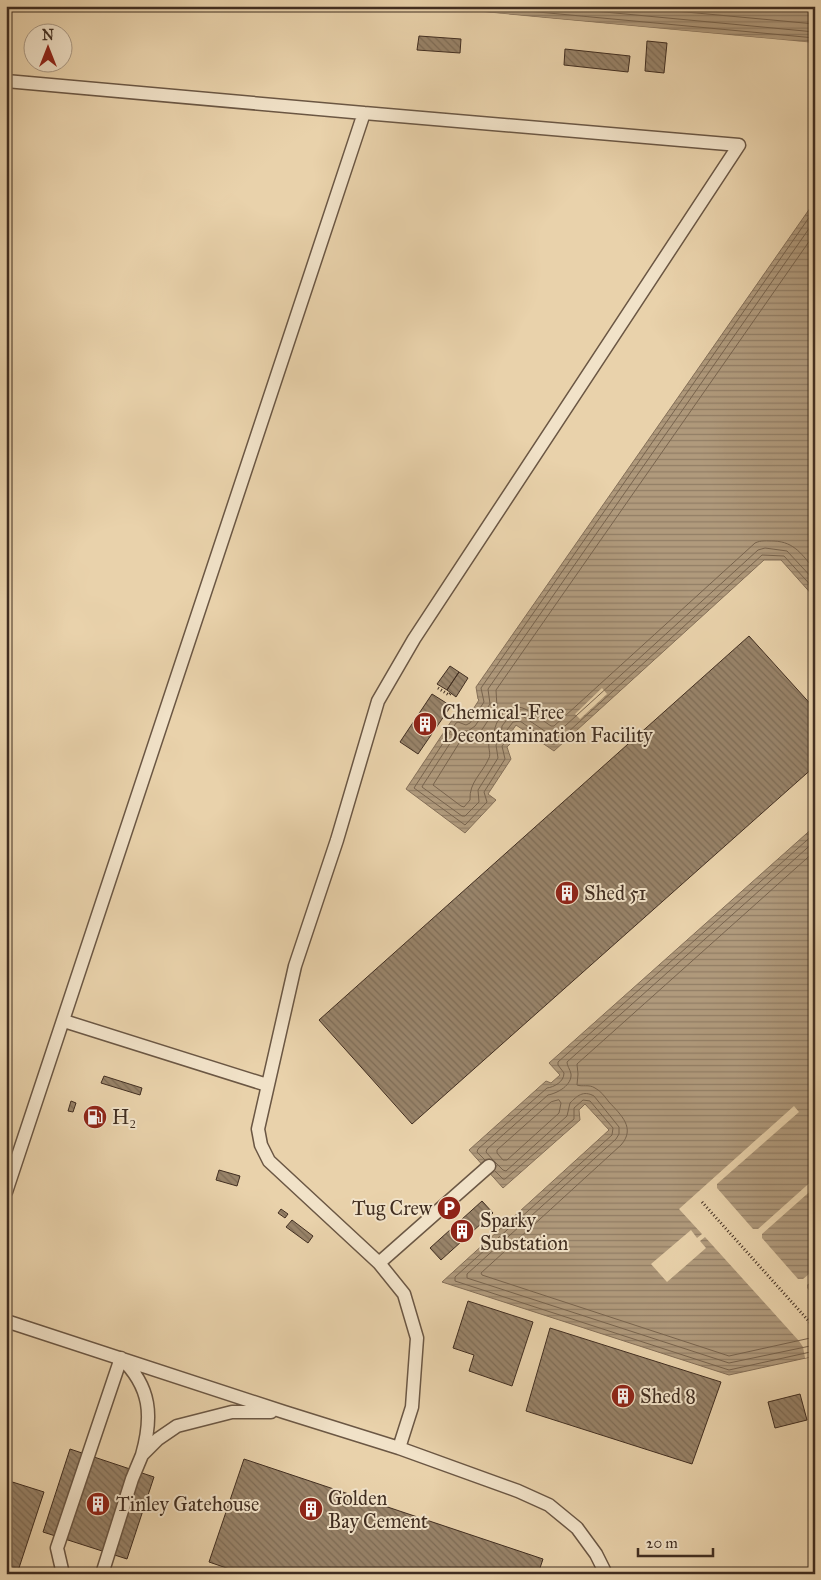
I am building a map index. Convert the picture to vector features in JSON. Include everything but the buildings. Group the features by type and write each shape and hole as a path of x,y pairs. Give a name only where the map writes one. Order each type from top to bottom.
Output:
{"lane":[{"path":"6,81 739,145 414,639 378,701 337,840 295,966 258,1128 261,1146 269,1161 380,1263 404,1294 417,1338 412,1407 399,1448"},
{"path":"6,1192 364,113"},
{"path":"64,1020 267,1086"},
{"path":"380,1263 488,1166"},
{"path":"6,1321 399,1448 518,1491 549,1505 577,1528 596,1554 606,1574"},
{"path":"102,1574 148,1434 148,1415 144,1390 134,1371 121,1358"},
{"path":"63,1574 58,1548 121,1358"},
{"path":"142,1455 158,1439 176,1426 232,1412 284,1412"}],"path":[{"path":"438,688 449,695 451,693"},
{"path":"702,1202 815,1328"}],"water":[{"path":"420,6 815,6 815,43"},
{"path":"815,201 815,598 781,560 764,560 554,751 516,725 512,731 514,740 507,747 511,759 488,794 496,800 465,833 406,789 456,714 466,720 479,700 476,687"},
{"path":"815,826 815,1356 729,1375 442,1282 609,1130 585,1104 579,1110 580,1120 503,1188 469,1150 546,1081 551,1083 560,1075 549,1063"}],"pier":[{"path":"418,6 815,43 815,46 420,9"},
{"path":"602,688 607,694 580,719 575,714"},
{"path":"794,1106 799,1112 717,1184 717,1188 753,1229 758,1229 815,1178 815,1187 762,1234 762,1238 798,1279 803,1279 815,1269 815,1278 807,1285 807,1288 815,1297 815,1356 805,1358 803,1347 799,1341 705,1237 700,1241 706,1248 667,1282 651,1264 691,1230 697,1238 702,1234 679,1209"}],"place":[{"name":"Chemical-Free Decontamination Facility","path":"425,724"},
{"name":"Shed 51","path":"567,893"},
{"name":"H₂","path":"95,1117"},
{"name":"Tug Crew","path":"449,1208"},
{"name":"Sparky Substation","path":"462,1231"},
{"name":"Shed 8","path":"623,1396"},
{"name":"Tinley Gatehouse","path":"98,1504"},
{"name":"Golden Bay Cement","path":"311,1509"}]}
